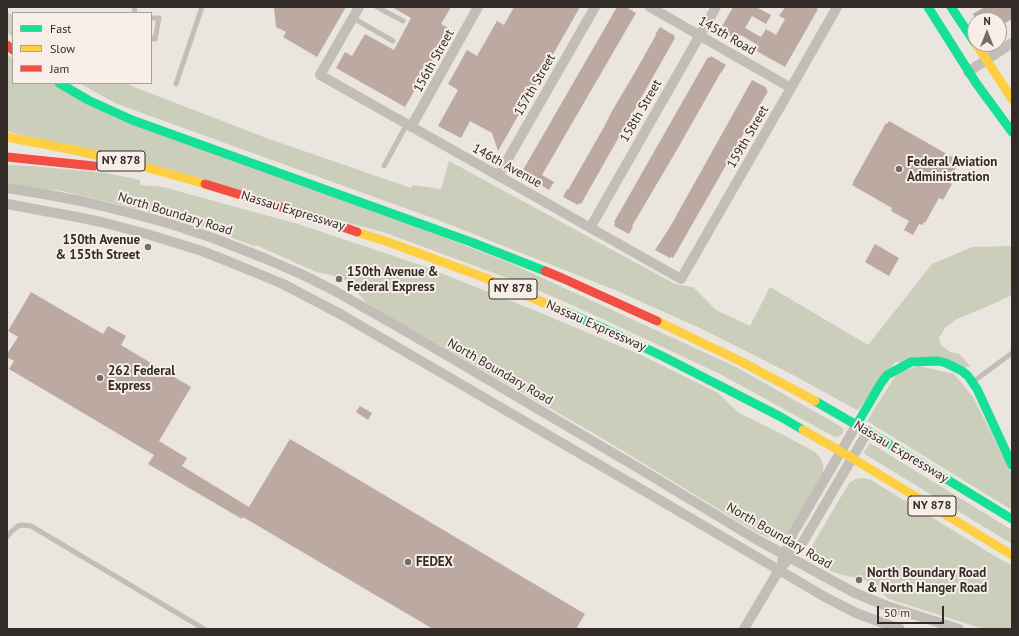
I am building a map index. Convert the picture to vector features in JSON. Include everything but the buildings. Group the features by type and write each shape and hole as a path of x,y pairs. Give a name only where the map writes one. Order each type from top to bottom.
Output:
{"main road":[{"path":"928,7 968,72 1012,132"},
{"path":"951,7 967,31"},
{"path":"981,52 1012,100"},
{"name":"Nassau Expressway","path":"61,84 88,100 132,120 440,231 568,281 645,315 711,346 857,424 1012,519"},
{"name":"Nassau Expressway","path":"7,137 74,150 144,167 329,222 452,266 543,302 609,331 691,370 781,417 841,451 1012,555"},
{"path":"7,158 57,161 105,167"},
{"path":"121,170 232,193"},
{"path":"857,424 879,386 888,375 895,370 911,362 928,360 946,363 962,371 972,382 1012,465"}],"street":[{"path":"352,18 359,7"},
{"name":"156th Street","path":"409,126 478,7"},
{"name":"157th Street","path":"498,176 595,7"},
{"name":"145th Road","path":"650,7 791,88"},
{"name":"158th Street","path":"590,228 716,7"},
{"name":"159th Street","path":"681,279 837,7"},
{"name":"146th Avenue","path":"352,18 320,75 681,279"},
{"path":"968,72 1012,43"},
{"name":"North Boundary Road","path":"7,188 52,195 103,206 193,230 230,244 303,276 333,290 408,333 640,469 754,538 844,587 887,606 960,629"},
{"name":"North Boundary Road","path":"7,204 77,216 147,234 213,255 284,284 355,322 825,597 870,619 900,629"},
{"path":"744,629 787,556 792,536 857,424"},
{"path":"787,556 803,542 868,431"}],"lane":[{"path":"176,84 202,7"},
{"path":"378,7 403,21"},
{"path":"152,18 159,18 155,39 152,38"},
{"path":"352,18 394,41"},
{"path":"384,166 409,126"},
{"path":"972,382 1012,353"},
{"path":"7,537 18,526 31,526 204,629"}],"green space":[{"path":"7,12 12,14 12,36 7,32"},
{"path":"7,54 12,58 12,84 53,84 512,264 736,367 840,426 843,429 843,433 838,437 833,436 720,374 529,286 386,233 7,131"},
{"path":"81,84 128,84 269,139 411,188 412,185 441,189 449,161 675,284 693,287 716,310 750,326 770,287 868,345 932,264 972,247 1012,246 1012,295 957,319 945,328 939,338 941,345 950,352 959,354 971,367 895,362 858,410 702,329 615,290 438,220 117,104"},
{"path":"7,165 106,173 140,180 140,185 163,187 298,224 423,266 641,355 718,393 739,413 815,452 821,459 823,473 789,533 780,537 769,538 758,533 595,434 366,303 357,292 345,285 347,281 331,275 316,272 256,245 254,246 200,226 142,210 62,191 7,184"},
{"path":"919,366 954,374 973,397 1012,474 1012,510 867,421 897,373"},
{"path":"870,443 1012,530 1012,544 863,453"},
{"path":"863,478 871,480 998,558 1012,565 1012,629 983,629 889,599 865,580 822,568 814,561 811,553 813,544 849,483 855,479"}],"traffic: fast":[{"path":"928,7 976,83 1012,132"},
{"path":"951,7 967,31"},
{"path":"61,84 88,100 132,120 471,242 545,271"},
{"path":"561,310 662,356 781,417 803,430"},
{"path":"857,424 887,375 911,362 938,361 946,363 962,371 968,376 977,389 1012,465"},
{"path":"815,401 1012,519"}],"traffic: slow":[{"path":"981,52 1012,99"},
{"path":"7,137 74,150 138,165 205,184"},
{"path":"357,232 483,277 561,310"},
{"path":"657,321 740,361 815,401"},
{"path":"803,430 1012,555"}],"traffic: jam":[{"path":"7,45 12,49"},
{"path":"7,157 94,166"},
{"path":"205,184 357,232"},
{"path":"545,271 657,321"}],"place":[{"name":"Federal Aviation Administration","path":"899,169"},
{"name":"150th Avenue & 155th Street","path":"148,247"},
{"name":"150th Avenue & Federal Express","path":"339,279"},
{"name":"262 Federal Express","path":"100,378"},
{"name":"FEDEX","path":"408,562"},
{"name":"North Boundary Road & North Hanger Road","path":"859,580"}]}
